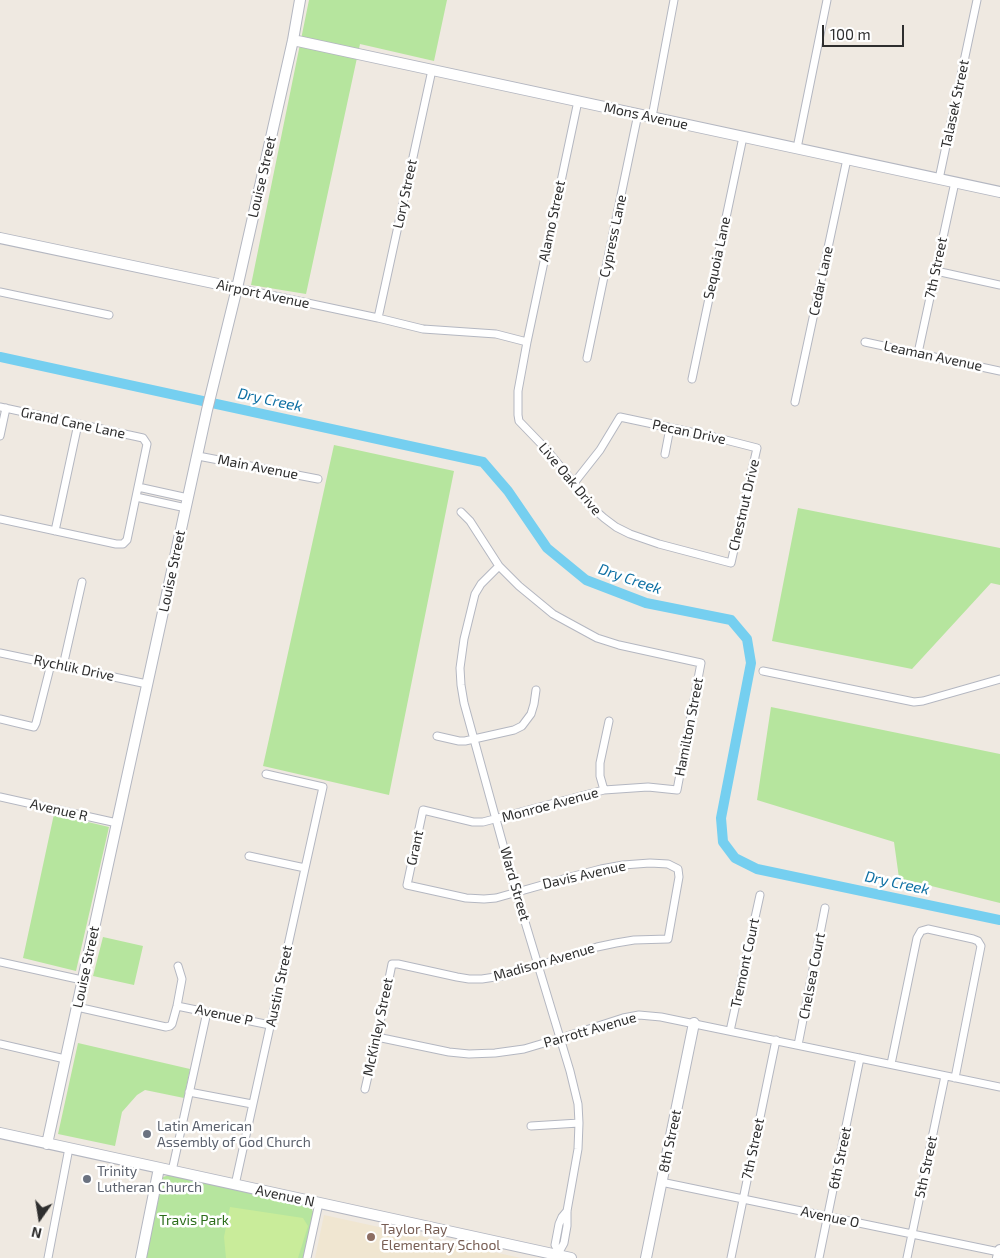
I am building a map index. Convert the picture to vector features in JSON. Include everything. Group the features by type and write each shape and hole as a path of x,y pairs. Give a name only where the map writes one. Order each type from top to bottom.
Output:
{"street":[{"name":"Louise Street","path":"47,1144 207,410 293,40 300,0"},
{"path":"652,117 674,0"},
{"path":"797,148 827,0"},
{"name":"Talasek Street","path":"939,179 977,0"},
{"name":"Mons Avenue","path":"293,40 1000,192"},
{"name":"Lory Street","path":"378,318 432,70"},
{"name":"Alamo Street","path":"526,342 578,101"},
{"name":"Cypress Lane","path":"587,358 638,114"},
{"name":"Sequoia Lane","path":"692,379 743,136"},
{"name":"Cedar Lane","path":"795,402 847,159"},
{"name":"7th Street","path":"918,353 955,182"},
{"name":"Airport Avenue","path":"0,238 423,329 496,334 526,342"},
{"path":"936,271 1000,285"},
{"path":"0,292 109,315"},
{"name":"Live Oak Drive","path":"526,342 518,391 519,420 574,483 586,502 616,527 630,534 659,544 731,563"},
{"name":"Leaman Avenue","path":"865,342 1000,371"},
{"path":"0,436 3,408"},
{"name":"Grand Cane Lane","path":"3,408 143,438 148,444 138,487"},
{"name":"Pecan Drive","path":"574,483 600,450 620,417 757,448"},
{"path":"55,531 78,424"},
{"path":"665,454 670,428"},
{"name":"Chestnut Drive","path":"731,563 757,448"},
{"name":"Main Avenue","path":"198,456 318,479"},
{"path":"0,519 123,544 127,540 138,487 187,503"},
{"path":"136,497 187,503"},
{"path":"461,512 470,520 499,566"},
{"name":"Hamilton Street","path":"499,566 547,610 597,638 619,645 701,663 677,790"},
{"name":"Ward Street","path":"499,566 480,584 475,594 464,639 460,668 464,703 474,740 516,892 574,1083 578,1104 578,1149 567,1211 562,1217 555,1245 558,1255"},
{"path":"63,666 82,582"},
{"name":"Rychlik Drive","path":"0,653 147,684"},
{"path":"0,719 34,727 51,664"},
{"path":"763,671 914,702 1000,679"},
{"path":"438,736 459,741 474,740 514,730 522,726 531,714 536,690"},
{"path":"604,790 600,776 600,763 609,721"},
{"name":"Austin Street","path":"235,1185 323,787 266,774"},
{"name":"Monroe Avenue","path":"423,810 474,822 483,822 604,790 648,787 677,790"},
{"name":"Avenue R","path":"0,797 117,823"},
{"name":"Grant","path":"407,885 423,810"},
{"path":"249,856 305,868"},
{"name":"Davis Avenue","path":"407,885 466,898 496,898 592,871 623,865 668,864 678,869 679,877 668,939"},
{"name":"Tremont Court","path":"730,1031 760,895"},
{"name":"Chelsea Court","path":"798,1045 825,908"},
{"path":"891,1064 921,931 928,929 974,939 981,946 955,1078"},
{"name":"Madison Avenue","path":"392,964 470,979 508,976 597,947 634,940 668,939"},
{"path":"0,962 82,980"},
{"name":"McKinley Street","path":"365,1089 392,964"},
{"path":"77,1007 166,1027 170,1026 177,1006 182,978 178,966"},
{"name":"Avenue P","path":"177,1006 270,1025"},
{"path":"172,1171 207,1012"},
{"name":"Parrott Avenue","path":"377,1037 449,1052 470,1054 495,1053 524,1049 623,1018 639,1015 661,1016 1000,1087"},
{"name":"8th Street","path":"646,1258 694,1023"},
{"name":"7th Street","path":"731,1258 776,1040"},
{"path":"0,1044 65,1059"},
{"name":"6th Street","path":"819,1258 860,1058"},
{"name":"5th Street","path":"907,1258 946,1076"},
{"path":"190,1092 252,1104"},
{"path":"531,1126 579,1123"},
{"name":"Avenue N","path":"0,1133 571,1258"},
{"path":"48,1258 69,1148"},
{"path":"141,1258 159,1168"},
{"name":"Avenue O","path":"661,1182 1000,1251"},
{"path":"307,1258 319,1203"},
{"path":"998,1258 1000,1251"}],"shaded area":[{"name":"Taylor Ray Elementary School","path":"324,1215 521,1258 315,1258"}],"green space":[{"path":"309,0 447,0 434,61 360,44 306,294 251,285"},
{"path":"334,445 454,471 389,795 263,766"},
{"path":"798,508 1000,548 1000,585 991,583 912,669 772,641"},
{"path":"771,707 1000,754 1000,903 899,878 894,842 757,800"},
{"path":"54,814 109,827 76,971 23,958"},
{"path":"103,937 143,946 134,985 93,976"},
{"path":"78,1043 190,1069 184,1098 145,1090 137,1095 122,1112 115,1146 58,1134"},
{"name":"Travis Park","path":"169,1175 310,1205 314,1214 305,1258 146,1258 163,1177"},
{"path":"230,1207 303,1218 308,1226 298,1258 226,1258 224,1237"}],"waterway":[{"name":"Dry Creek","path":"0,357 483,462 508,491 547,548 586,580 646,603 731,620 747,639 751,663 721,818 723,842 735,858 757,869 1000,920"}],"place":[{"name":"Latin American Assembly of God Church","path":"147,1134"},
{"name":"Trinity Lutheran Church","path":"87,1179"},
{"name":"Taylor Ray Elementary School","path":"371,1237"}]}
